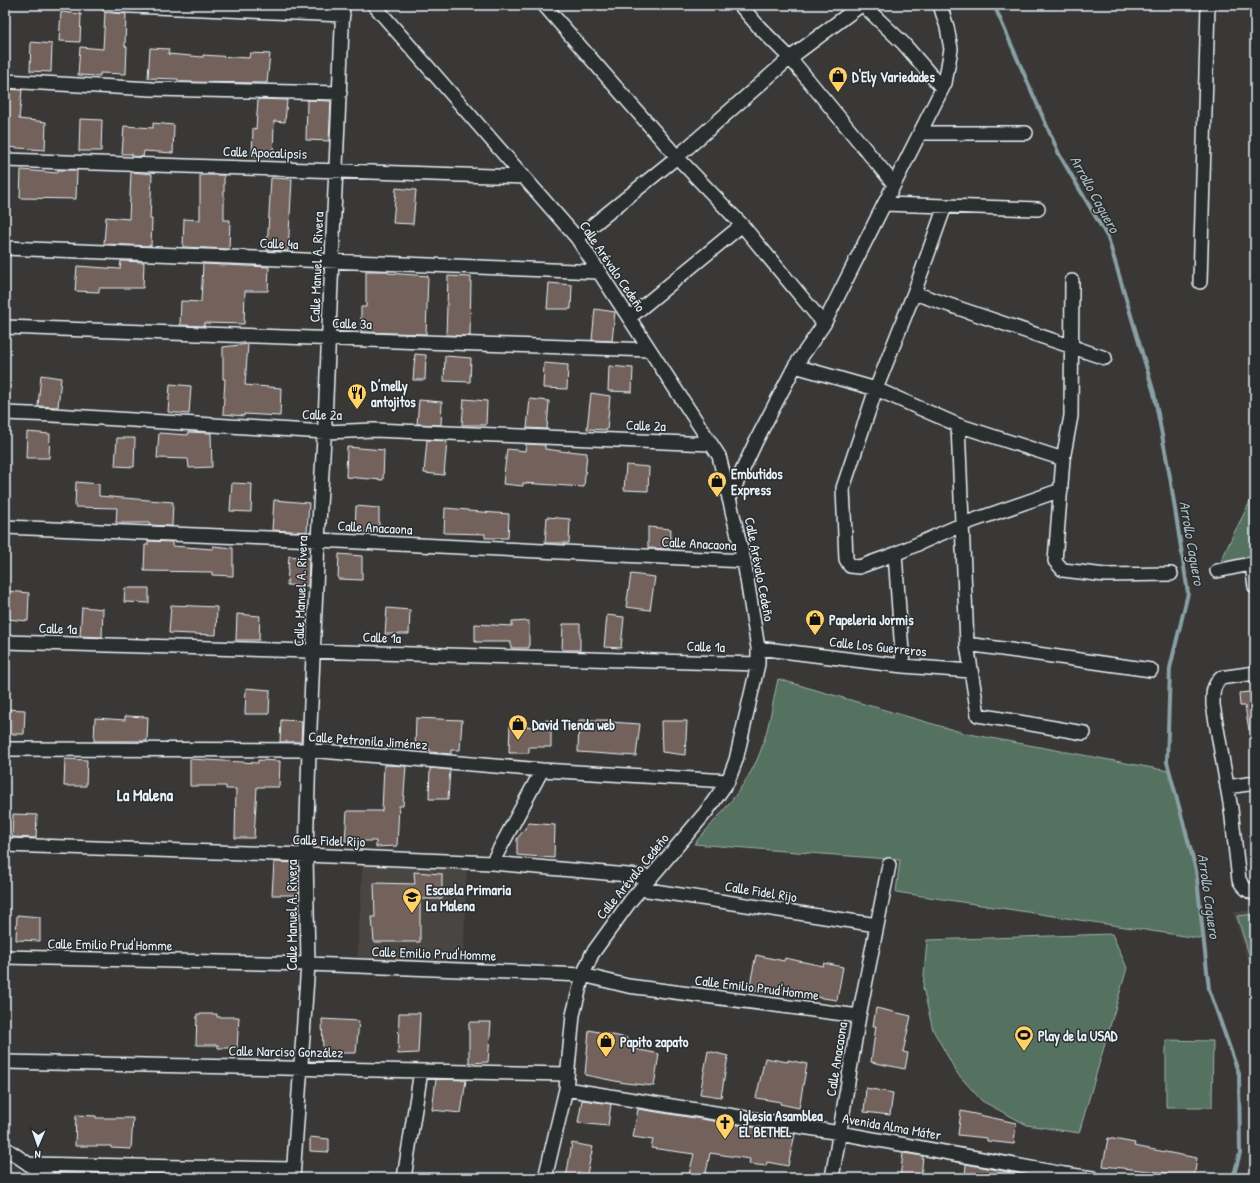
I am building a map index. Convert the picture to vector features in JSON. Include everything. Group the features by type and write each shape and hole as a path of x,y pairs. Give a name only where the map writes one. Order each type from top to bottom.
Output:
{"street":[{"path":"108,5 343,10"},
{"name":"Calle Arévalo Cedeño","path":"374,5 577,238 719,456 744,561 758,648 758,664 736,760 728,781 706,812 631,900 592,954 583,975 573,1015 566,1089 545,1178"},
{"path":"544,5 677,157 742,226 824,324"},
{"path":"740,5 759,27 790,58 894,184"},
{"path":"577,238 677,157 790,58 862,5 903,44 942,88"},
{"path":"729,499 756,441 794,366 824,324 945,83 951,48 947,27 940,5"},
{"path":"1200,282 1208,5"},
{"name":"Calle Manuel A. Rivera","path":"293,1173 308,964 306,855 318,540 329,339 343,10"},
{"path":"5,81 152,89 340,92"},
{"path":"920,133 1026,133"},
{"name":"Calle Apocalipsis","path":"5,160 524,177"},
{"path":"884,204 1038,209"},
{"path":"945,206 914,293 876,389 843,488 846,559 850,566 859,567 895,554 962,524 1061,490"},
{"path":"629,318 742,226"},
{"name":"Calle 4a","path":"5,248 599,272"},
{"path":"1072,282 1071,416 1063,459 1055,561 1063,570 1105,575 1171,574"},
{"path":"914,293 1105,358"},
{"name":"Calle 3a","path":"5,327 650,350"},
{"path":"794,366 876,389 958,424 1063,459"},
{"name":"Calle 2a","path":"5,414 53,415 324,432 374,430 711,444"},
{"path":"958,424 967,644 978,715 1084,733"},
{"name":"Calle Anacaona","path":"5,527 318,540 744,561"},
{"path":"895,554 903,666"},
{"path":"1217,571 1253,564 1255,587"},
{"name":"Calle 1a","path":"5,642 758,664"},
{"path":"967,644 1151,670"},
{"name":"Calle Los Guerreros","path":"758,648 903,666 972,671"},
{"path":"1255,673 1220,678 1213,687 1213,705 1227,787 1239,880 1243,887 1249,892 1255,894"},
{"name":"Calle Petronila Jiménez","path":"5,749 310,750 542,770 728,781"},
{"path":"492,863 542,770"},
{"path":"1227,787 1255,783"},
{"name":"Calle Fidel Rijo","path":"5,845 492,863 651,877"},
{"name":"Calle Anacaona","path":"832,1178 859,1016 889,865"},
{"name":"Calle Fidel Rijo","path":"641,889 877,925"},
{"name":"Calle Emilio Prud'Homme","path":"5,957 308,964 583,975 628,986 859,1016"},
{"name":"Calle Narciso González","path":"5,1062 300,1067 567,1074"},
{"path":"404,1178 421,1071"},
{"name":"Avenida Alma Máter","path":"566,1089 840,1133 1064,1176 1093,1178"},
{"path":"5,1148 49,1178"},
{"path":"28,1164 293,1173"}],"shaded area":[{"name":"Escuela Primaria La Malena","path":"363,858 467,862 463,970 357,966"},
{"path":"1255,910 1255,984 1233,912"}],"green space":[{"path":"1255,480 1255,563 1217,570 1252,498"},
{"path":"778,679 964,733 1169,771 1196,870 1204,939 896,892 900,860 694,844 737,794 751,772 761,750 767,731"},
{"path":"1255,914 1255,973 1237,916"},
{"name":"Play de la USAD","path":"1112,934 1127,968 1079,1133 1027,1125 982,1101 957,1073 933,1030 923,988 927,940"},
{"path":"1166,1040 1213,1041 1212,1107 1166,1107"}],"building":[{"path":"61,12 81,14 80,42 59,41"},
{"path":"105,12 126,14 126,74 100,73 100,76 78,75 80,47 103,49"},
{"path":"31,42 52,44 51,72 30,71"},
{"path":"150,48 169,49 168,54 203,57 203,55 249,58 250,53 270,54 267,83 178,82 178,79 148,78"},
{"path":"5,89 22,90 19,119 46,122 45,150 5,147"},
{"path":"258,99 287,100 285,122 274,121 273,158 252,157 253,128 256,129"},
{"path":"307,100 331,101 329,141 306,140"},
{"path":"80,119 102,120 101,151 79,151"},
{"path":"153,123 174,125 173,153 144,151 143,157 132,156 132,154 122,154 124,126 153,128"},
{"path":"21,170 58,173 58,170 77,170 76,199 20,198"},
{"path":"131,172 152,174 150,219 152,219 151,246 104,244 106,217 129,219"},
{"path":"200,175 224,175 224,220 230,220 229,249 183,247 184,219 200,220"},
{"path":"271,178 292,179 288,251 267,250"},
{"path":"396,188 416,190 413,224 393,223"},
{"path":"121,261 144,262 143,288 99,288 99,292 75,291 77,266 120,269"},
{"path":"203,264 269,267 268,291 245,291 244,324 204,323 204,326 180,325 181,301 201,302"},
{"path":"366,271 388,271 388,273 428,276 426,334 361,332 361,307 366,307"},
{"path":"448,276 471,277 470,336 446,335"},
{"path":"549,283 572,285 571,309 547,309"},
{"path":"595,309 615,312 612,341 592,340"},
{"path":"248,344 245,385 281,388 280,416 244,414 244,416 223,414 225,379 223,379 223,347"},
{"path":"415,354 426,355 425,380 413,380"},
{"path":"445,356 471,358 470,382 444,381"},
{"path":"544,363 568,365 567,389 543,388"},
{"path":"609,366 633,368 632,392 608,391"},
{"path":"41,375 61,378 58,407 38,406"},
{"path":"170,384 191,386 189,414 168,412"},
{"path":"591,393 610,396 607,430 587,429"},
{"path":"464,399 487,401 486,425 462,425"},
{"path":"530,399 549,401 547,429 527,428"},
{"path":"419,400 442,402 441,425 417,424"},
{"path":"27,432 50,434 49,458 26,458"},
{"path":"188,432 211,433 212,467 189,468 188,459 157,458 159,433 188,435"},
{"path":"117,438 135,438 134,467 115,466"},
{"path":"427,440 447,441 444,475 424,473"},
{"path":"526,444 545,445 545,449 587,453 584,487 523,483 523,486 503,484 507,449 525,451"},
{"path":"347,447 384,450 383,480 346,477"},
{"path":"626,465 649,467 648,491 624,490"},
{"path":"76,482 99,484 99,496 173,502 172,526 149,525 149,523 116,523 117,508 75,507"},
{"path":"232,483 252,484 251,512 230,511"},
{"path":"274,500 309,503 307,532 272,530"},
{"path":"356,506 379,508 379,532 355,531"},
{"path":"445,508 509,514 508,538 485,538 485,534 444,533"},
{"path":"547,517 570,519 569,543 545,543"},
{"path":"648,527 671,529 670,549 648,548"},
{"path":"148,541 172,542 172,546 213,549 213,546 233,548 233,576 212,575 212,572 144,571 145,545 148,545"},
{"path":"339,554 362,556 362,580 338,579"},
{"path":"289,556 309,558 308,586 287,585"},
{"path":"631,574 655,577 650,610 626,607"},
{"path":"125,588 149,588 149,603 124,602"},
{"path":"8,591 29,593 28,621 7,619"},
{"path":"171,605 217,607 216,635 169,633"},
{"path":"82,607 103,609 102,637 80,636"},
{"path":"387,608 410,610 409,634 385,634"},
{"path":"237,614 260,616 259,640 236,640"},
{"path":"607,615 624,617 621,648 604,647"},
{"path":"529,621 529,648 511,648 511,642 475,642 475,624 512,626 512,622"},
{"path":"563,624 580,624 580,650 562,650"},
{"path":"246,688 270,690 269,714 245,714"},
{"path":"1250,692 1250,697 1255,696 1255,729 1249,730 1245,706 1240,706 1239,693"},
{"path":"5,709 25,710 24,734 5,734"},
{"path":"125,716 148,717 147,741 94,741 95,718 125,720"},
{"path":"416,718 462,720 460,750 451,750 451,754 430,752 430,749 415,749"},
{"path":"281,720 302,721 301,742 280,742"},
{"path":"551,720 551,747 529,747 529,753 509,753 510,725 534,727 534,721"},
{"path":"579,720 610,720 610,722 640,724 636,756 578,752"},
{"path":"661,721 687,721 685,755 662,752"},
{"path":"65,759 87,760 86,786 64,786"},
{"path":"190,759 258,763 258,760 280,761 279,787 257,787 254,838 235,838 236,789 226,789 226,786 190,786"},
{"path":"384,765 406,766 403,806 399,806 397,846 376,847 376,841 345,841 347,811 382,811"},
{"path":"430,768 450,770 448,799 429,799"},
{"path":"13,814 37,815 36,838 12,837"},
{"path":"529,823 555,825 554,858 517,855 517,839"},
{"path":"274,862 298,863 299,895 272,895"},
{"path":"414,872 442,874 442,899 420,899 420,942 374,942 372,917 375,917 374,883 415,884"},
{"path":"17,915 40,917 40,941 16,940"},
{"path":"756,955 784,961 785,958 823,966 824,963 843,967 837,1000 749,989"},
{"path":"876,1008 911,1016 903,1052 908,1053 905,1069 871,1062 876,1026 873,1026"},
{"path":"399,1013 420,1013 418,1053 398,1054"},
{"path":"197,1014 217,1014 217,1017 239,1017 237,1048 218,1048 218,1045 196,1045"},
{"path":"322,1019 359,1021 356,1053 323,1053"},
{"path":"469,1022 491,1022 488,1062 469,1063"},
{"path":"589,1030 627,1038 626,1047 659,1054 654,1086 625,1083 585,1075"},
{"path":"708,1051 728,1056 721,1097 700,1094"},
{"path":"765,1058 788,1062 788,1060 807,1064 799,1108 780,1104 781,1102 756,1098"},
{"path":"436,1079 466,1080 461,1113 432,1110"},
{"path":"866,1088 893,1093 890,1115 864,1112"},
{"path":"582,1100 611,1104 608,1126 578,1123"},
{"path":"638,1109 795,1134 788,1166 767,1162 766,1166 749,1164 750,1159 710,1153 705,1178 688,1178 694,1154 651,1148 653,1140 633,1137"},
{"path":"961,1111 1016,1123 1014,1144 987,1141 987,1138 958,1135"},
{"path":"76,1115 96,1116 96,1118 133,1118 131,1149 111,1148 111,1146 75,1146"},
{"path":"310,1137 329,1139 329,1152 310,1151"},
{"path":"1108,1138 1135,1143 1134,1146 1197,1158 1194,1178 1167,1176 1168,1173 1103,1166"},
{"path":"572,1143 593,1147 586,1178 566,1178"},
{"path":"903,1153 923,1156 921,1178 900,1178"},
{"path":"966,1164 1009,1172 1008,1178 965,1178"}],"waterway":[{"name":"Arrollo Caguero","path":"994,5 1059,154 1108,238 1154,393 1170,477 1188,593 1170,668 1167,762 1196,870 1209,989 1239,1074 1240,1153 1233,1178"}],"place":[{"name":"D'Ely Variedades","path":"838,93"},
{"name":"D’melly antojitos","path":"357,410"},
{"name":"Embutidos Express","path":"717,498"},
{"name":"Papeleria Jormis","path":"815,636"},
{"name":"David Tienda web","path":"518,741"},
{"name":"Escuela Primaria La Malena","path":"412,914"},
{"name":"Play de la USAD","path":"1024,1052"},
{"name":"Papito zapato","path":"606,1058"},
{"name":"Iglesia Asamblea EL BETHEL","path":"725,1140"}],"district":[{"name":"La Malena","path":"145,795"}]}
